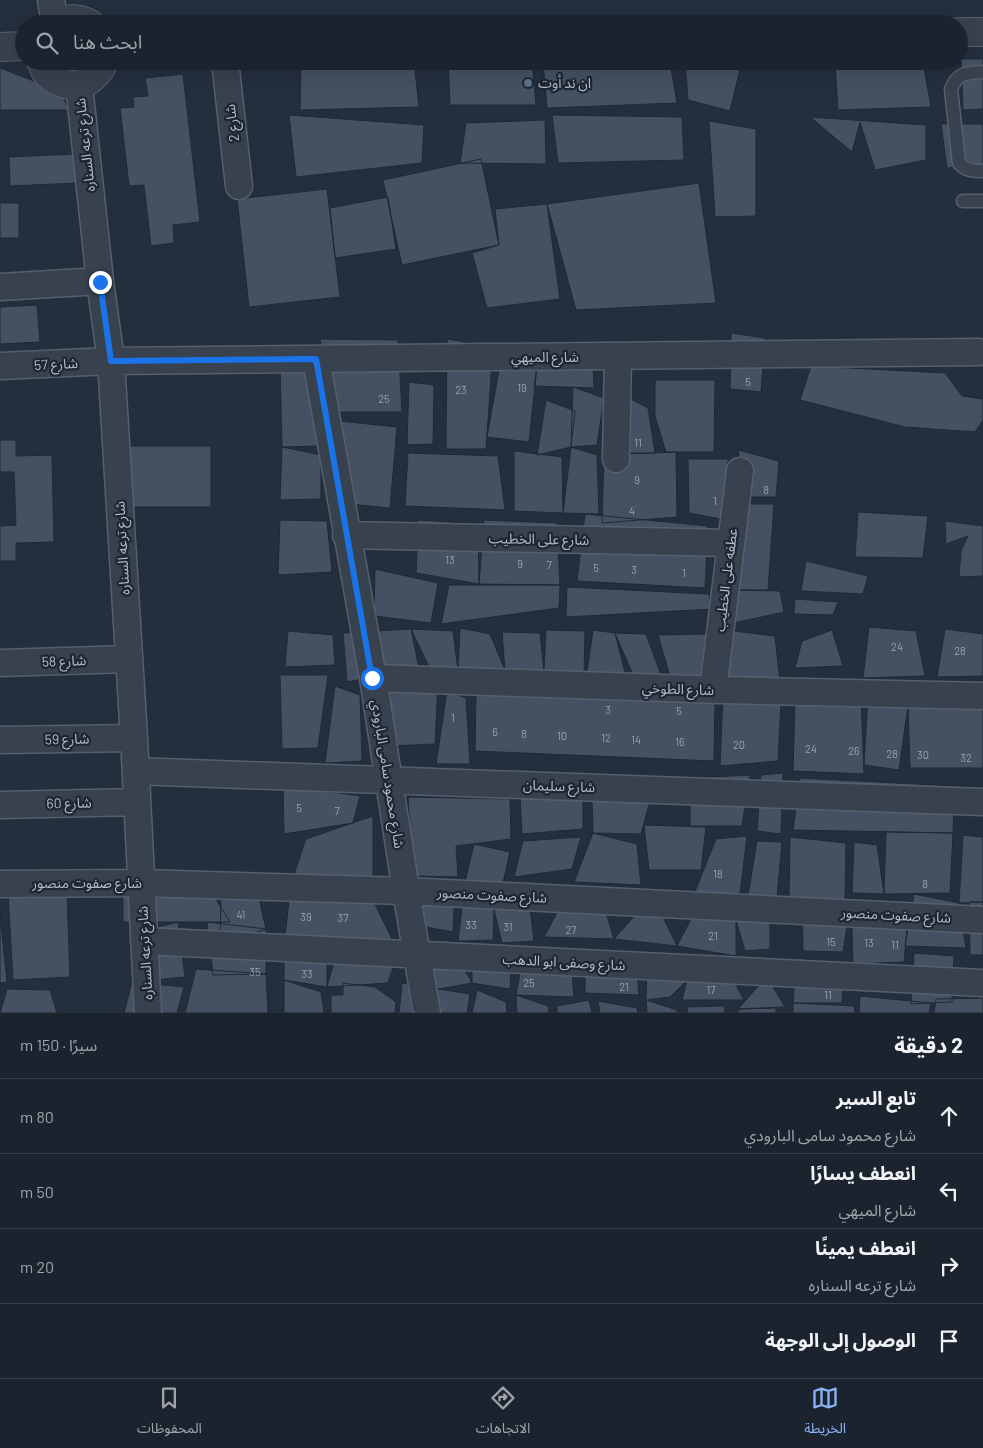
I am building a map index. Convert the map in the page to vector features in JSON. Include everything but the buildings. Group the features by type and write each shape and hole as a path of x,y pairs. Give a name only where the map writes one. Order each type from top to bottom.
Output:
{"street":[{"path":"51,0 54,15"},
{"path":"968,32 983,32"},
{"path":"0,47 15,46"},
{"path":"45,70 46,73 58,81 72,85 79,85 96,74 98,70"},
{"name":"شارع 2","path":"226,70 239,186"},
{"name":"شارع ترعه السناره","path":"79,85 100,282 111,361 136,771 148,1013"},
{"path":"0,287 100,282"},
{"name":"شارع الميهي","path":"111,361 979,352"},
{"path":"616,459 618,356"},
{"name":"شارع محمود سامى البارودي","path":"316,359 372,678 427,1013"},
{"name":"شارع 57","path":"0,366 111,361"},
{"name":"عطفه على الخطيب","path":"713,690 740,471"},
{"name":"شارع على الخطيب","path":"346,536 731,543"},
{"name":"شارع 58","path":"0,663 129,659"},
{"name":"شارع الطوخي","path":"372,678 713,690 983,696"},
{"name":"شارع 59","path":"0,740 134,738"},
{"name":"شارع سليمان","path":"136,771 983,802"},
{"name":"شارع 60","path":"0,805 137,802"},
{"name":"شارع صفوت منصور","path":"0,884 142,883 406,891 983,920"},
{"name":"شارع وصفى ابو الدهب","path":"144,941 983,983"}],"lane":[{"path":"983,72 962,74 954,82 951,89 959,163 965,169 983,171"},
{"path":"963,201 983,201"}],"place":[{"name":"ان ند أوت","path":"528,83"}],"route":[{"path":"100,282 111,361 316,359 372,678"}]}
